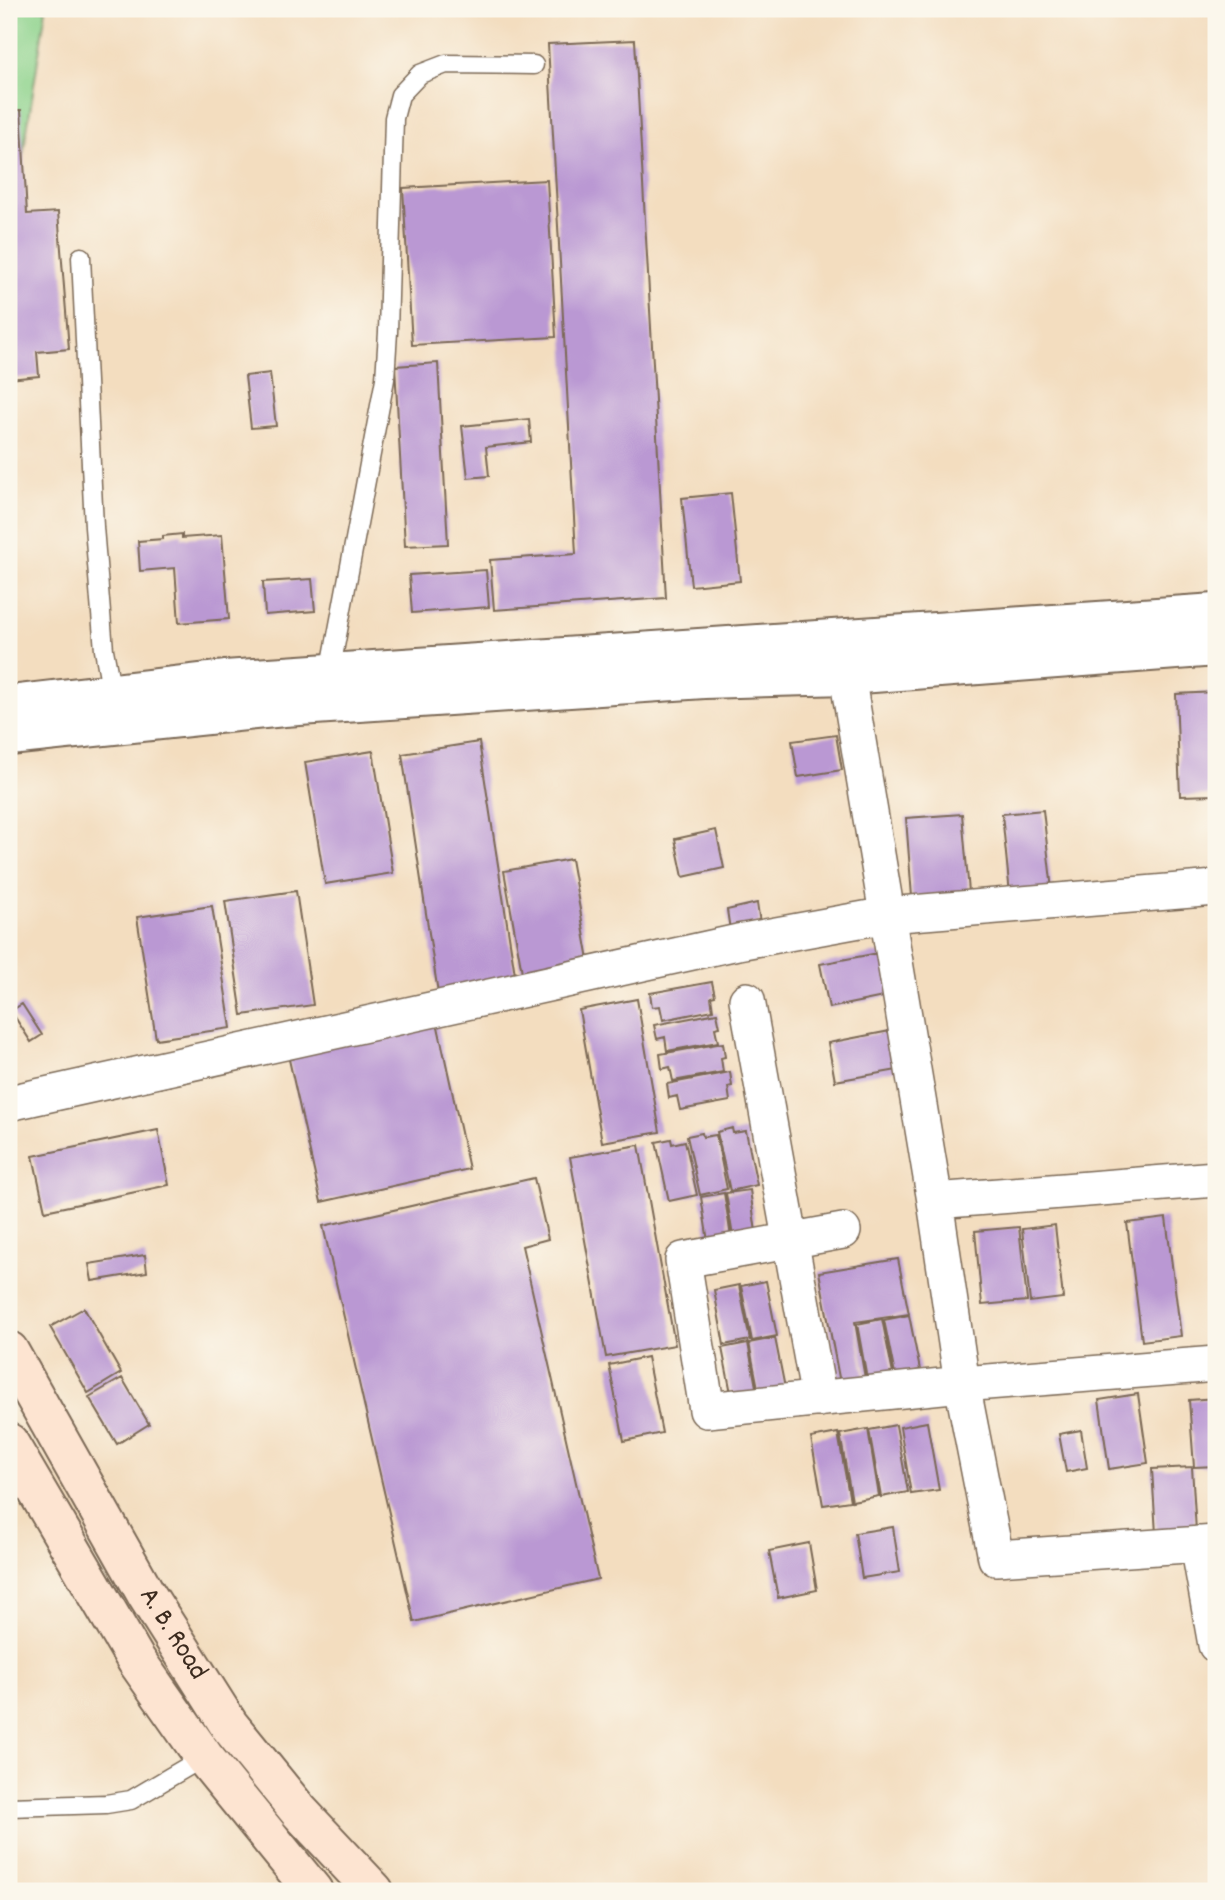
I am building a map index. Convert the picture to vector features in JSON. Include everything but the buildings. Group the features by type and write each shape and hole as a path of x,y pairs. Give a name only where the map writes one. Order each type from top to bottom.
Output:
{"main road":[{"name":"A. B. Road","path":"9,1351 146,1594 229,1725 298,1810 374,1891"},
{"name":"A. B. Road","path":"9,1443 136,1660 204,1757 313,1891"}],"street":[{"path":"9,705 225,680 1216,613"},
{"path":"9,736 284,707 704,679 848,675 1216,647"},
{"path":"848,675 962,1384 996,1558 1207,1544 1216,1645"},
{"path":"9,1103 738,942 887,915 1216,888"},
{"path":"747,1000 819,1399"},
{"path":"934,1201 1216,1179"},
{"path":"843,1231 683,1260 707,1410 962,1384 1216,1364"}],"lane":[{"path":"330,673 385,379 394,118 400,95 421,74 446,64 534,65"},
{"path":"81,257 94,527 104,650 113,693"},
{"path":"9,1807 106,1804 131,1800 204,1757"}],"green space":[{"path":"9,9 46,9 9,244"}]}
